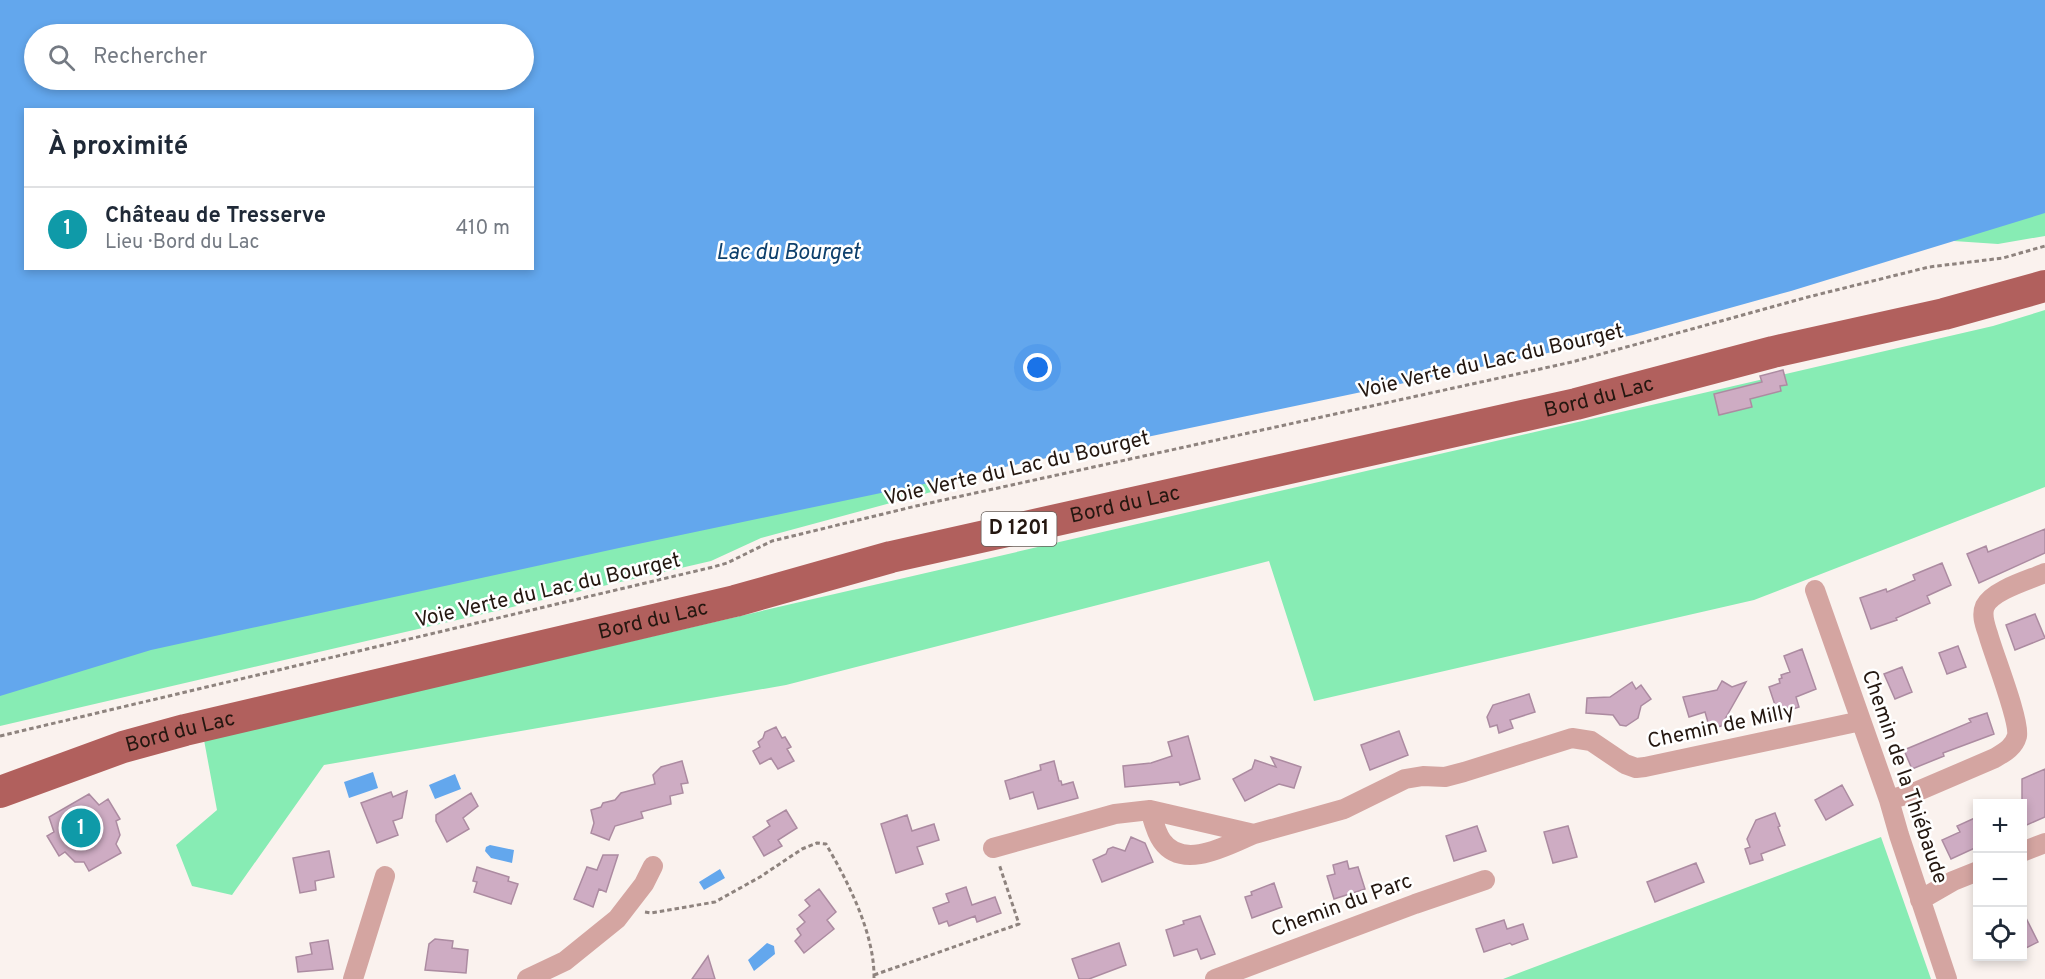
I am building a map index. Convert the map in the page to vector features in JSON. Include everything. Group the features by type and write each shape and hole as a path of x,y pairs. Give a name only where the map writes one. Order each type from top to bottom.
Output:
{"main road":[{"name":"Bord du Lac","path":"0,770 67,744 125,726 703,589 873,543 1579,382 1786,329 1981,284 2045,266"},
{"name":"Bord du Lac","path":"0,792 123,747 185,729 735,601 891,557 1576,404 1773,352 1944,314 2045,286"}],"street":[{"path":"1889,800 1918,791 1995,758 2014,743 2017,726 1983,615 1985,607 1992,598 2045,573"},
{"name":"Chemin de la Thiébaude","path":"1815,590 1889,800 1947,979"},
{"name":"Chemin de Milly","path":"1150,810 1161,839 1168,848 1184,856 1197,855 1254,834 1344,808 1405,779 1423,776 1445,777 1572,738 1591,741 1625,764 1636,768 1861,721"},
{"name":"Chemin de Milly","path":"993,848 1115,814 1150,810 1254,834"},
{"path":"2027,850 2045,843"},
{"path":"527,979 565,961 626,910 653,866"},
{"path":"1920,900 1973,873"},
{"path":"353,979 385,876"},
{"name":"Chemin du Parc","path":"1215,979 1485,880"}],"path":[{"name":"Voie Verte du Lac du Bourget","path":"0,736 712,567 772,541 882,514 1572,362 1808,297 1918,270 1954,263 2003,258 2045,246"},
{"path":"626,910 651,912 715,902 760,877 802,849 817,843 826,844 849,882 867,934 874,977 1019,924 993,848"}],"green space":[{"path":"2045,165 2045,236 1998,244 1924,239"},
{"path":"2045,310 2045,487 1754,600 1314,701 1269,561 786,685 324,765 232,895 192,886 176,845 217,810 204,740 1993,326"},
{"path":"941,457 939,488 935,491 761,538 711,561 0,726 0,611"},
{"path":"1881,837 1931,979 1503,979"}],"water":[{"name":"Lac du Bourget","path":"0,0 2045,0 2045,213 1791,291 1633,335 619,548 151,650 0,696"},
{"path":"373,772 378,788 349,798 344,782"},
{"path":"455,774 461,789 435,799 429,785"},
{"path":"490,845 514,850 512,863 491,858 485,851"},
{"path":"720,869 725,878 704,890 699,882"},
{"path":"767,943 774,946 775,954 754,971 748,960"}],"building":[{"path":"1783,370 1787,385 1780,386 1781,391 1750,399 1752,407 1719,415 1714,394 1762,382 1760,376"},
{"path":"2045,529 2045,553 1979,583 1967,554 1986,546 1988,552"},
{"path":"1942,563 1951,585 1927,596 1930,603 1896,618 1897,620 1871,629 1860,598 1886,589 1887,592 1915,580 1913,575"},
{"path":"2035,614 2045,638 2015,650 2006,625"},
{"path":"1958,646 1966,667 1947,674 1939,653"},
{"path":"1802,649 1816,689 1796,697 1799,707 1778,714 1769,687 1780,683 1781,675 1790,672 1784,656"},
{"path":"1902,667 1912,692 1895,699 1884,674"},
{"path":"1722,681 1732,687 1746,682 1721,726 1710,729 1705,712 1689,717 1683,697 1717,690"},
{"path":"1632,682 1636,689 1641,685 1651,699 1641,706 1638,718 1626,726 1620,725 1613,715 1586,713 1587,698 1610,697"},
{"path":"1529,694 1535,712 1510,720 1513,728 1499,733 1497,725 1490,727 1487,717 1493,705"},
{"path":"1987,713 1994,734 1943,753 1944,756 1912,769 1904,750 1971,722 1969,719"},
{"path":"776,727 791,747 787,749 794,761 778,769 771,758 760,764 753,751 760,747 758,742 763,738 765,732"},
{"path":"1399,731 1408,755 1370,770 1361,745"},
{"path":"1188,736 1200,779 1180,785 1179,782 1125,787 1123,766 1151,763 1172,756 1168,742"},
{"path":"1271,757 1301,767 1294,788 1279,784 1245,801 1233,779 1252,769 1255,760 1276,767"},
{"path":"682,761 688,783 681,784 683,793 670,796 671,804 641,812 643,818 615,826 609,840 591,833 594,823 591,810 601,807 603,803 615,800 621,793 655,784 653,775 661,767"},
{"path":"1054,761 1059,781 1062,785 1073,782 1078,798 1038,809 1033,792 1010,799 1005,781 1041,770 1040,765"},
{"path":"2045,769 2045,817 2027,825 2027,799 2022,799 2022,779"},
{"path":"1842,785 1853,805 1826,820 1815,800"},
{"path":"407,791 402,818 393,821 398,835 377,843 361,803 391,792 393,797"},
{"path":"471,793 478,806 463,818 469,829 447,842 436,821 436,815"},
{"path":"89,794 99,805 108,799 120,819 116,821 120,835 116,844 121,853 89,871 84,862 75,862 65,852 59,856 47,836 54,832 49,817"},
{"path":"786,810 797,828 778,840 782,846 764,856 753,837 770,826 767,821"},
{"path":"1775,813 1785,845 1761,854 1763,860 1750,864 1745,849 1750,847 1747,839 1756,820"},
{"path":"907,815 912,831 934,824 939,840 917,847 923,864 896,873 881,824"},
{"path":"1973,819 1973,849 1951,859 1942,840 1960,832 1957,826"},
{"path":"1477,826 1486,851 1454,861 1446,836"},
{"path":"1568,826 1577,857 1553,863 1544,832"},
{"path":"1131,837 1145,843 1153,862 1102,882 1093,860 1106,854 1108,849 1113,847 1125,851"},
{"path":"329,851 334,877 315,881 316,890 300,893 293,858"},
{"path":"603,855 618,855 606,892 599,889 593,907 574,899 587,867 597,870"},
{"path":"1347,861 1349,869 1358,867 1365,889 1334,899 1327,876 1335,874 1333,865"},
{"path":"1696,863 1704,882 1655,902 1647,882"},
{"path":"477,867 509,877 508,881 518,884 511,904 474,892 477,882 473,881"},
{"path":"1274,883 1282,907 1252,918 1245,897 1252,895 1251,892"},
{"path":"966,887 972,905 995,897 1001,913 977,922 975,916 949,926 947,921 939,924 933,908 949,902 946,894"},
{"path":"819,889 836,912 827,920 834,929 804,953 795,941 801,935 797,929 805,922 799,915 810,906 805,900"},
{"path":"1200,916 1215,954 1201,959 1197,949 1174,956 1166,930 1184,924 1183,921"},
{"path":"1504,920 1507,929 1523,924 1528,939 1484,952 1476,929"},
{"path":"2027,920 2038,942 2027,948"},
{"path":"435,939 453,941 452,948 468,950 466,973 425,970 429,944"},
{"path":"328,940 333,969 298,972 296,957 312,954 310,943"},
{"path":"1119,943 1126,965 1089,979 1079,979 1072,959"},
{"path":"708,956 715,979 692,979"}],"place":[{"name":"Château de Tresserve","path":"81,828"}]}
